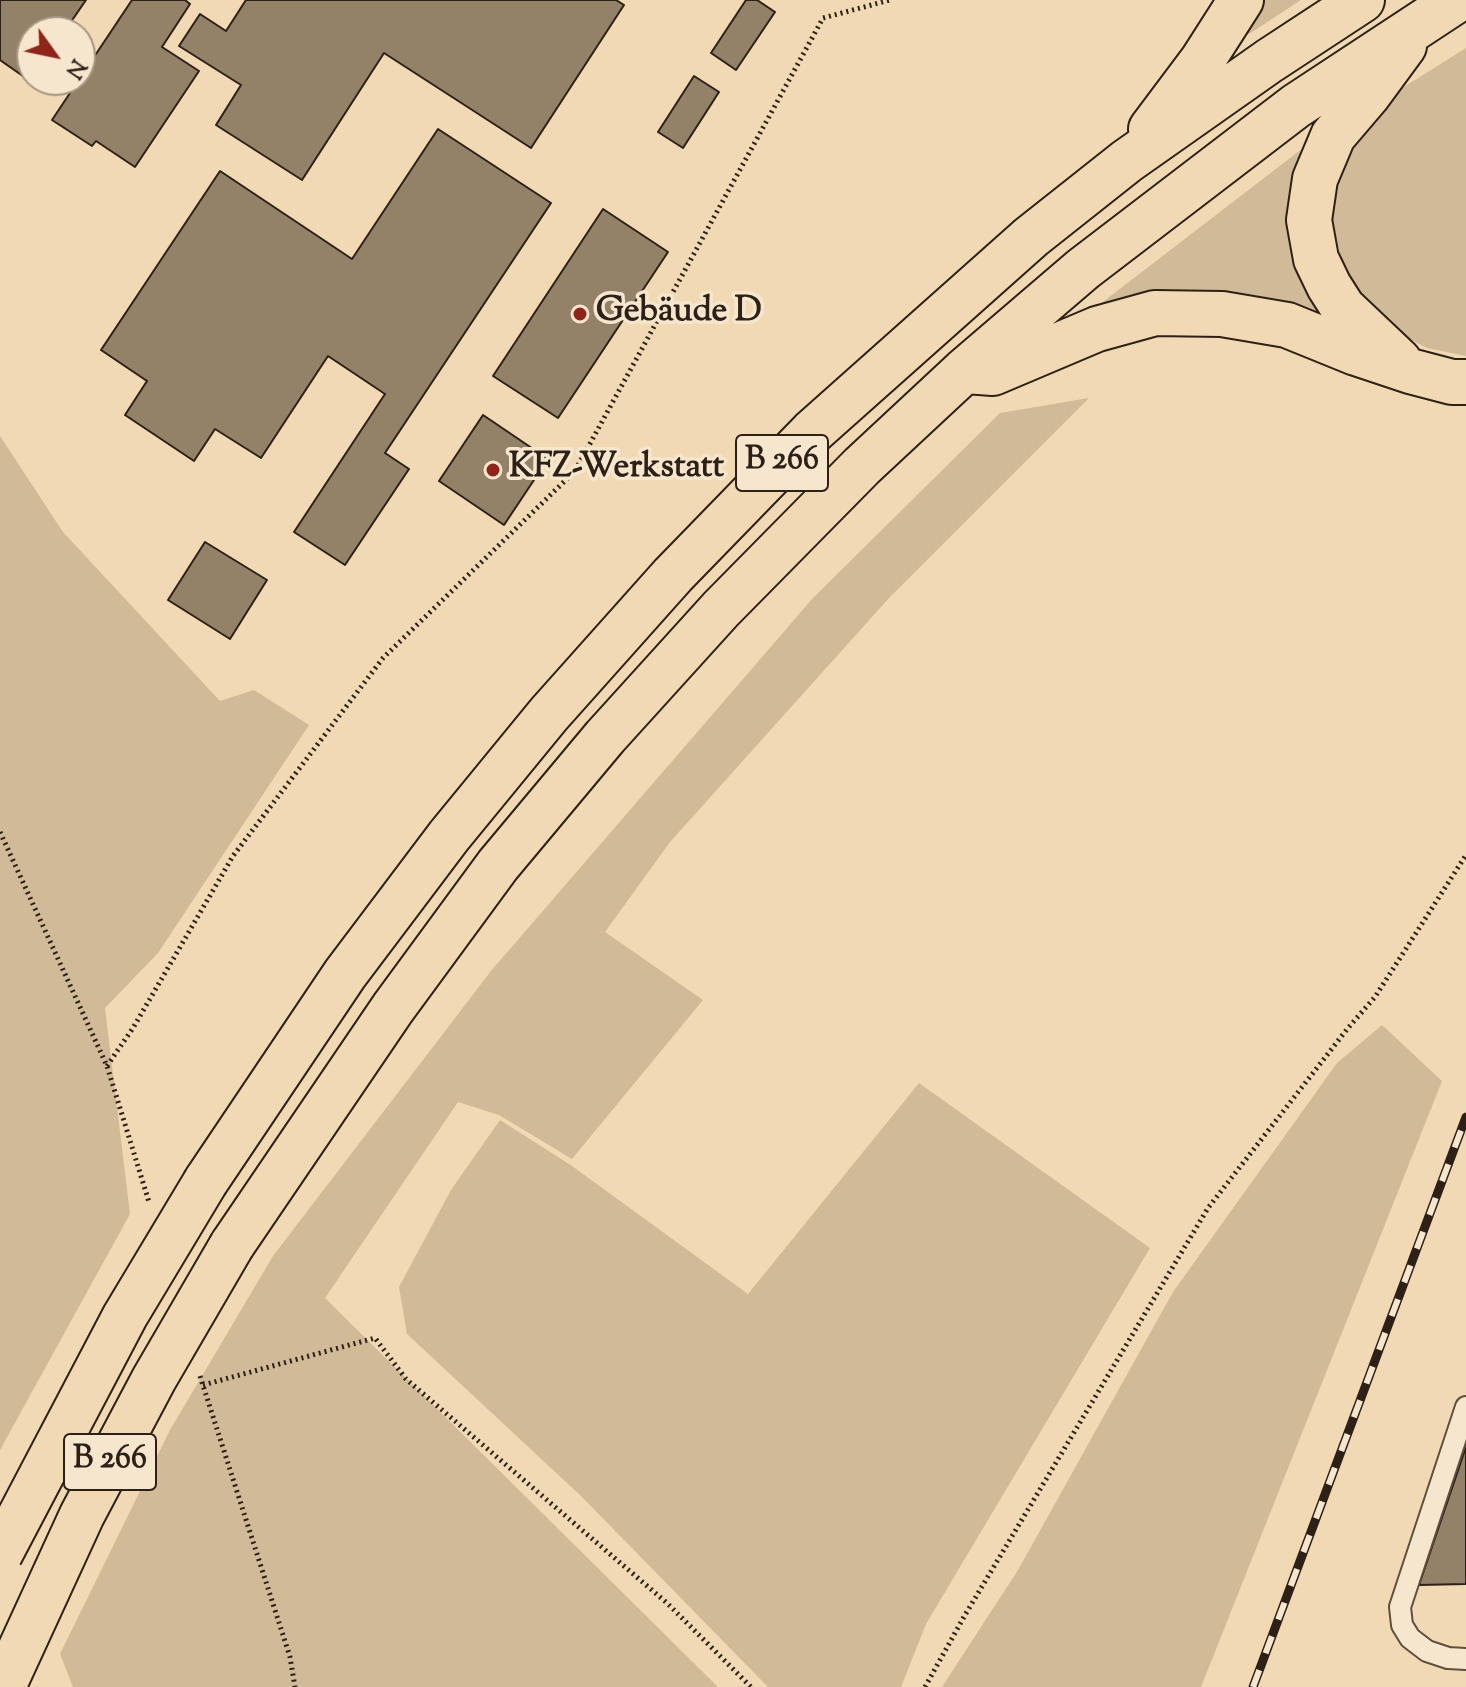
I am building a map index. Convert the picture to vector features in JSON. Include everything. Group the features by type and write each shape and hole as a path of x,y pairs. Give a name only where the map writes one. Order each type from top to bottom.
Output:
{"highway":[{"path":"1127,161 1202,61 1241,0"},
{"name":"B 266","path":"0,1554 125,1316 206,1181 345,974 449,836 549,714 653,598 812,432 1031,237 1127,161 1362,0"},
{"path":"1410,371 1343,308 1316,259 1309,220 1315,179 1333,136 1440,10"},
{"name":"B 266","path":"3,1687 82,1515 154,1379 232,1245 384,1020 498,865 605,737 721,609 862,466 964,371 1083,269 1181,192 1296,106 1440,10"},
{"path":"964,371 993,373 1097,329 1155,313 1222,314 1287,325 1410,371 1452,382 1466,382"}],"lane":[{"path":"1466,1407 1400,1607 1402,1625 1410,1638 1427,1651 1448,1658 1466,1659"}],"path":[{"path":"107,1066 133,1028 233,856 383,658 575,471 823,18 890,0"},
{"path":"925,1687 1208,1208 1375,997 1466,855"},
{"path":"203,1385 375,1338 406,1379 667,1603 751,1687"}],"shaded area":[{"path":"1253,0 1301,0 1249,34 1235,37"},
{"path":"1466,48 1466,356 1427,348 1396,332 1361,302 1343,264 1332,226 1334,183 1354,134 1399,90"},
{"path":"1307,145 1335,326 1095,308"},
{"path":"1089,398 889,598 670,842 605,932 703,1000 572,1159 499,1115 458,1102 325,1298 718,1687 73,1687 60,1654 170,1430 273,1256 491,971 813,598 1000,413"},
{"path":"0,436 63,532 220,701 254,690 309,725 158,953 105,1008 130,1214 0,1450"},
{"path":"1382,1025 1442,1081 1201,1687 942,1687 1018,1570 1173,1292 1337,1063"},
{"path":"919,1083 1150,1248 926,1624 901,1687 768,1687 581,1496 407,1334 399,1287 451,1190 500,1120 572,1166 748,1294"}],"pier":[{"path":"0,1523 4,1525 52,1665 42,1687 0,1687"}],"building":[{"path":"0,0 86,0 75,16 16,16 16,71 0,60"},
{"path":"132,0 185,0 190,4 162,47 199,71 135,167 96,141 92,146 52,120 68,96 96,96 96,54"},
{"path":"246,0 616,0 624,5 531,148 384,53 302,180 216,125 241,85 179,46 200,14 226,31"},
{"path":"746,0 757,0 775,12 736,70 711,53"},
{"path":"694,76 719,92 683,148 658,132"},
{"path":"438,129 551,203 385,453 409,469 345,565 294,532 385,394 328,356 261,458 215,429 194,461 125,415 147,381 101,350 220,171 352,259"},
{"name":"Gebäude D","path":"603,209 668,252 558,418 493,376"},
{"name":"KFZ-Werkstatt","path":"483,415 548,459 504,525 439,481"},
{"path":"205,542 267,580 230,639 168,600"},
{"path":"1466,1447 1466,1584 1419,1585"}],"railway":[{"path":"1253,1687 1466,1117"}],"place":[{"name":"Gebäude D","path":"580,314"},
{"name":"KFZ-Werkstatt","path":"493,470"}]}
